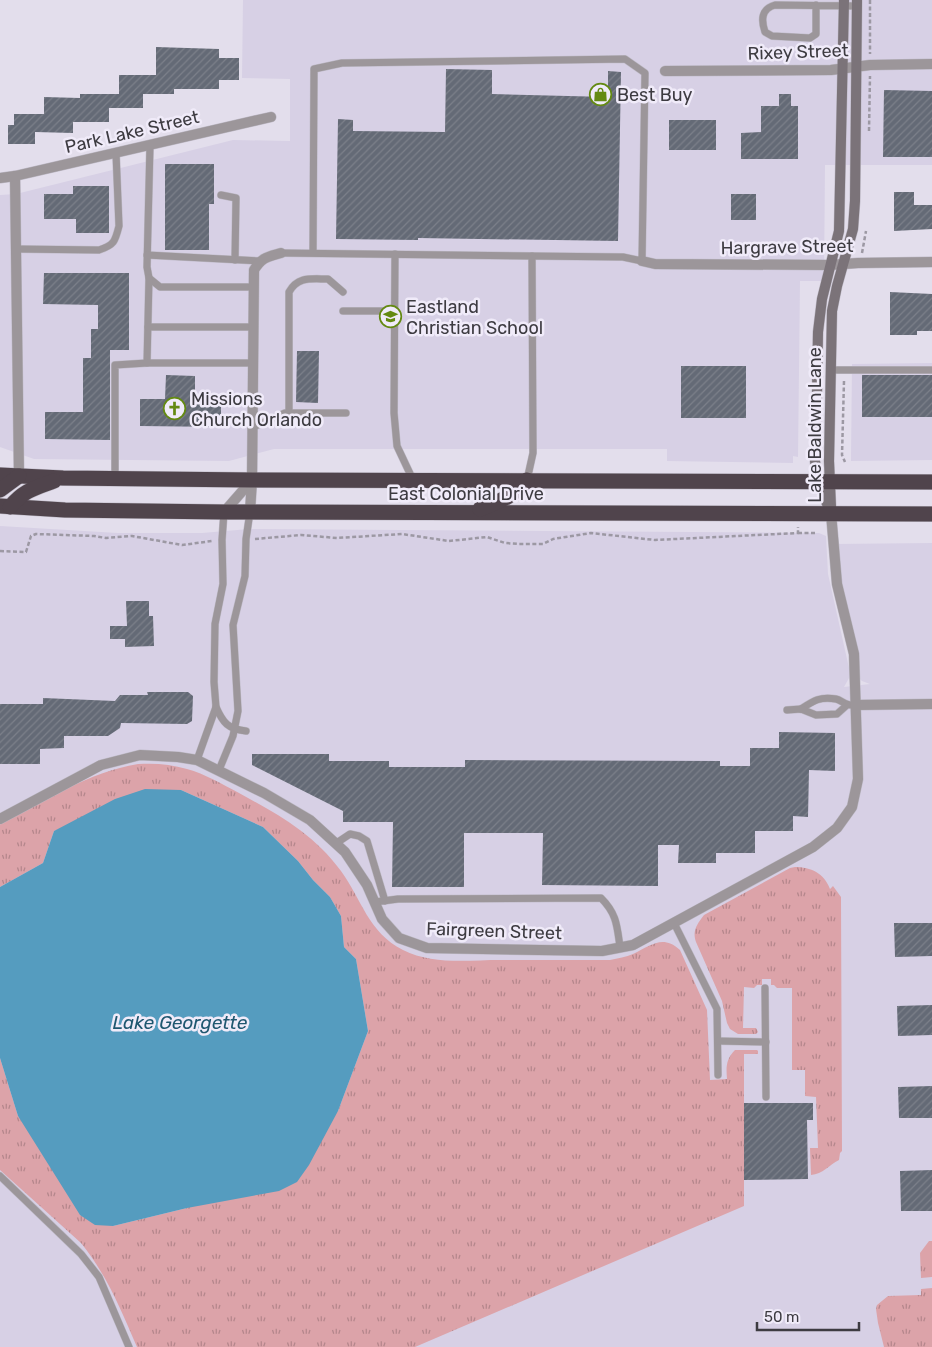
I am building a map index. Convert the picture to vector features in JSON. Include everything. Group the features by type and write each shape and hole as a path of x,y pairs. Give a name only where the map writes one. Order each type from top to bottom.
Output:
{"highway":[{"name":"East Colonial Drive","path":"0,475 63,478 252,480 932,482"},
{"path":"0,490 19,476"},
{"path":"5,507 29,489 63,478"},
{"path":"471,512 506,499 518,492 527,480"},
{"name":"East Colonial Drive","path":"5,507 65,510 224,512 932,514"}],"street":[{"name":"Lake Baldwin Lane","path":"831,513 823,481 815,461 818,332 829,265 839,231 844,3"},
{"name":"Lake Baldwin Lane","path":"823,481 832,311 853,229 855,201 857,3"},
{"name":"Rixey Street","path":"665,71 831,70 870,65 932,64"},
{"name":"Park Lake Street","path":"0,178 16,176 271,117"},
{"path":"16,176 19,476"},
{"path":"250,512 253,427 254,270 259,261 281,253"},
{"name":"Hargrave Street","path":"642,261 656,264 829,265 932,262"},
{"path":"224,512 252,480"},
{"name":"Fairgreen Street","path":"0,819 102,765 140,755 197,760 264,793 310,820 345,852 380,902 382,919 399,938 427,948 602,951 633,944 813,847 837,828 852,807 858,779 852,705 854,654 837,584 831,513"},
{"path":"852,705 932,704"}],"lane":[{"path":"816,5 816,34 810,38 772,36 765,32 761,22 763,12 775,5 857,3"},
{"path":"281,253 313,254 623,257 642,261 645,73 625,59 342,63 314,69 313,254"},
{"path":"147,363 150,145"},
{"path":"16,249 99,250 112,246 119,226 116,153"},
{"path":"221,195 236,198 235,260"},
{"path":"395,254 394,413 397,446 413,480"},
{"path":"147,255 259,261"},
{"path":"527,480 533,453 532,256"},
{"path":"149,278 160,287 253,287"},
{"path":"289,413 289,292 293,285 303,279 328,279 343,292"},
{"path":"343,311 395,311"},
{"path":"148,327 253,327"},
{"path":"116,478 116,365 147,363 253,363"},
{"path":"830,370 932,370"},
{"path":"253,427 289,413 346,413"},
{"path":"224,512 222,540 223,584 215,624 214,682 216,707 222,721 234,730 246,731"},
{"path":"219,770 234,730 238,711 233,625 245,576 246,540 250,512"},
{"path":"801,709 815,699 837,699 852,705"},
{"path":"787,710 801,709 816,715 837,714 852,705"},
{"path":"197,760 216,707"},
{"path":"335,844 350,834 359,836 367,841 380,902 398,900 601,898 611,908 616,919 620,947"},
{"path":"674,923 717,1009 718,1074"},
{"path":"765,988 766,1097"},
{"path":"718,1041 766,1042"},
{"path":"0,1176 81,1254 99,1277 129,1347"}],"path":[{"path":"798,526 798,533"},
{"path":"246,540 301,535 337,538 402,534 448,541 487,537 505,543 543,544 553,539 591,533 655,540 816,533"},
{"path":"0,551 26,552 31,536 36,534 106,538 132,536 182,545 222,540"}],"shaded area":[{"path":"243,0 932,0 932,165 825,165 824,281 800,281 798,457 793,456 793,463 667,461 667,449 274,449 229,461 34,459 0,447 0,195 16,194 233,140 290,141 290,79 242,78"},
{"path":"932,363 932,460 851,461 852,364"},
{"path":"0,526 118,533 202,533 249,529 819,533 826,536 828,574 849,668 849,678 844,687 870,684 862,681 857,676 835,544 932,543 932,1347 0,1347"}],"green space":[{"path":"138,764 169,765 200,774 281,817 307,835 330,858 341,871 367,915 382,934 391,943 414,955 450,961 610,960 630,955 656,943 662,942 674,945 680,950 707,1010 710,1080 727,1079 727,1063 735,1050 758,1051 758,1054 744,1054 744,1206 415,1347 137,1347 119,1306 99,1268 81,1243 0,1170 0,1058 18,1116 113,1226 187,1208 338,1111 368,1031 356,959 344,947 341,916 330,897 298,861 263,827 181,790 54,831 43,863 0,887 0,824 84,780"},
{"path":"795,867 806,868 821,875 830,889 833,886 841,897 842,1151 839,1160 822,1171 811,1175 810,1148 818,1148 816,1097 805,1096 805,1070 792,1070 792,988 777,988 771,985 771,979 762,979 762,985 757,985 754,988 744,987 743,1028 756,1028 758,1032 756,1034 738,1034 730,1029 727,1023 722,1001 696,942 695,934 697,925 704,915"},
{"path":"929,1241 932,1241 932,1277 921,1278 920,1253"},
{"path":"932,1288 932,1347 884,1347 878,1323 877,1305 888,1296 921,1295 921,1289"}],"water":[{"name":"Lake Georgette","path":"145,789 181,790 263,827 298,861 330,897 341,916 344,947 356,959 368,1031 338,1111 309,1165 297,1182 279,1191 187,1208 113,1226 95,1225 80,1215 18,1116 0,1058 0,887 43,863 54,831 115,799"}],"building":[{"path":"156,47 219,49 219,58 239,58 239,80 219,80 219,89 174,89 174,94 143,94 143,108 109,108 109,122 73,122 73,133 35,132 35,144 8,144 8,125 14,125 14,114 44,114 44,97 80,98 80,94 119,94 119,75 156,75"},
{"path":"446,69 492,70 492,94 608,97 608,71 621,72 618,241 418,238 418,240 336,239 338,119 353,120 353,131 445,132"},
{"path":"884,90 932,91 932,157 883,157"},
{"path":"779,94 791,94 791,106 798,106 798,159 741,159 741,133 761,132 761,106 779,106"},
{"path":"669,120 716,120 716,150 669,150"},
{"path":"165,164 214,164 214,204 209,204 209,250 165,250"},
{"path":"73,186 109,186 109,233 76,233 76,219 44,219 44,194 73,194"},
{"path":"894,192 914,192 914,205 932,205 932,229 894,231"},
{"path":"731,194 756,194 756,220 731,220"},
{"path":"44,273 129,273 129,350 110,350 110,440 45,439 45,412 83,412 83,358 91,358 91,329 98,329 98,305 43,304"},
{"path":"890,292 932,294 932,331 917,331 917,335 890,335"},
{"path":"297,351 319,351 318,403 296,402"},
{"path":"681,366 746,366 746,418 681,418"},
{"path":"166,375 195,376 195,399 221,399 221,427 140,426 140,399 165,399"},
{"path":"862,375 932,375 932,417 862,417"},
{"path":"126,601 149,601 149,616 153,616 154,646 125,647 125,639 110,639 110,626 127,626"},
{"path":"147,692 188,692 193,696 192,721 187,724 121,723 120,728 108,736 64,736 64,748 40,749 40,764 0,764 0,704 43,704 43,698 115,701 120,695 148,695"},
{"path":"779,732 835,733 835,771 809,770 808,817 793,816 793,831 755,831 755,853 716,853 716,863 678,863 679,845 658,845 658,886 542,885 543,833 464,833 464,887 392,887 393,822 343,822 343,811 252,765 252,754 329,754 329,761 389,761 389,767 465,767 465,760 720,761 720,766 750,766 750,748 779,748"},
{"path":"894,923 932,923 932,956 895,957"},
{"path":"932,1005 932,1035 898,1036 897,1006"},
{"path":"932,1086 932,1118 899,1118 898,1087"},
{"path":"744,1103 813,1103 813,1120 807,1120 808,1179 744,1180"},
{"path":"932,1170 932,1211 901,1211 900,1171"}],"place":[{"name":"Best Buy","path":"601,95"},
{"name":"Eastland Christian School","path":"390,317"},
{"name":"Missions Church Orlando","path":"175,409"}]}
